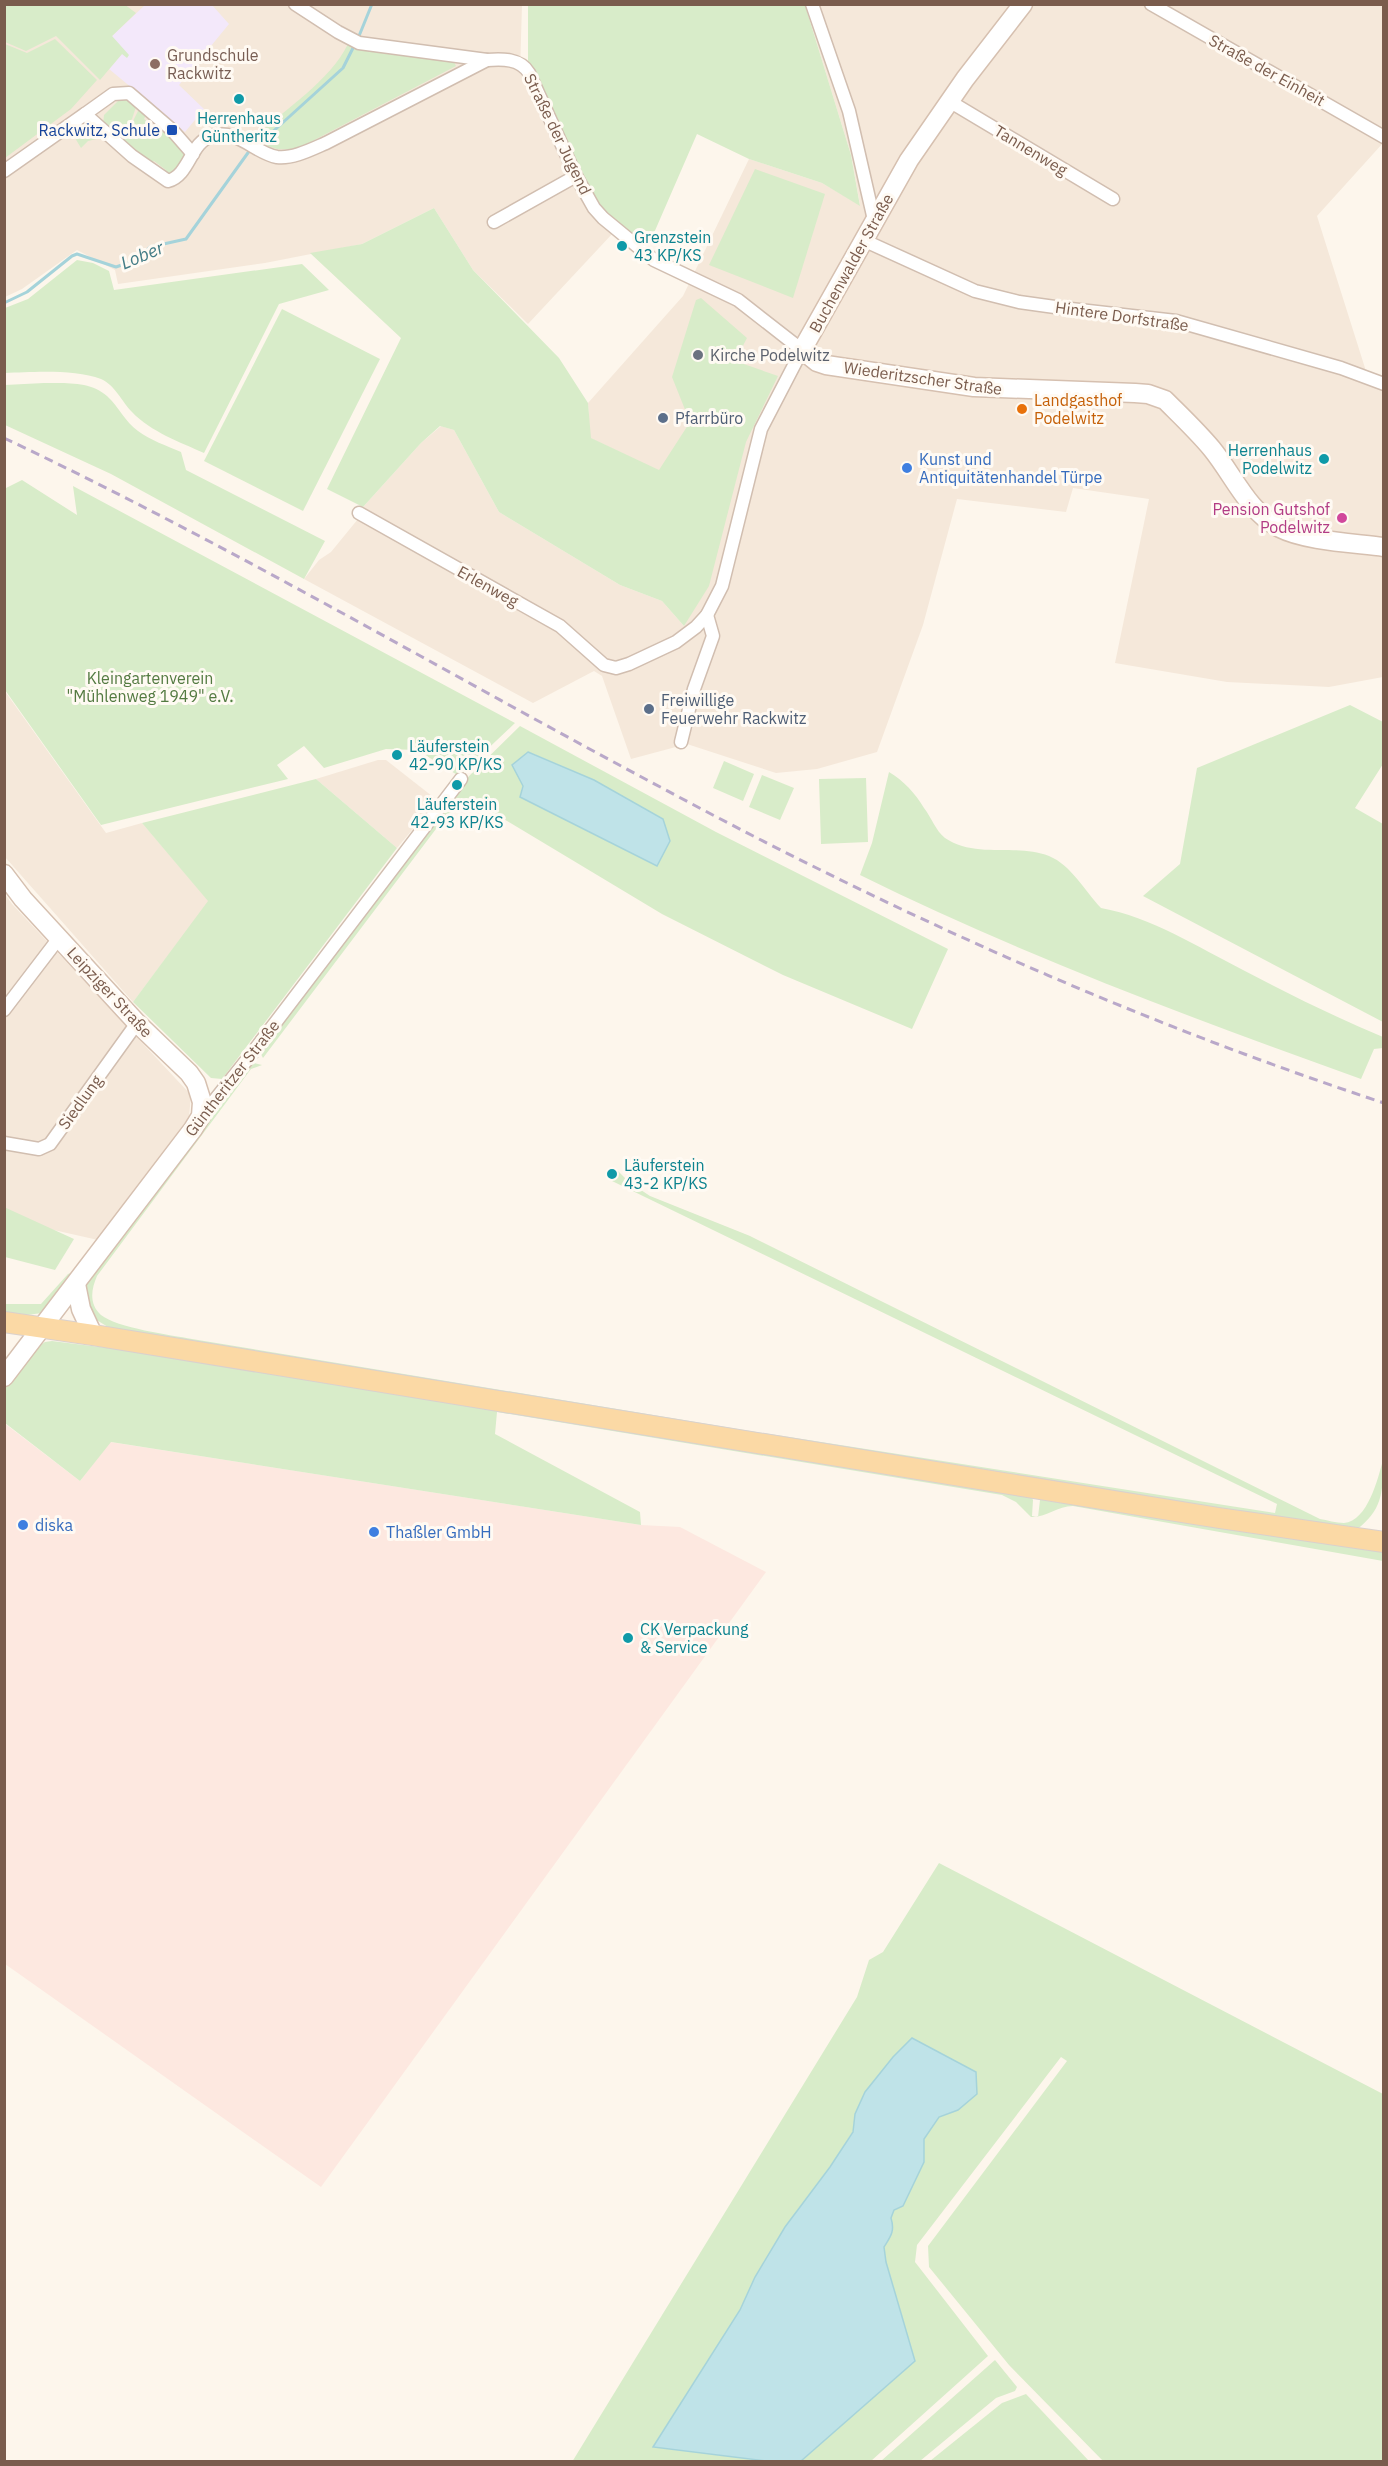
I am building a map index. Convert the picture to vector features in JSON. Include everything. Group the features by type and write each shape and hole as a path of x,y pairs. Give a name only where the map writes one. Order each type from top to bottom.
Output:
{"main road":[{"path":"4,1322 1381,1542"}],"street":[{"path":"295,4 359,43 487,60"},
{"path":"812,4 849,111 874,220"},
{"name":"Buchenwalder Straße","path":"610,668 629,664 676,642 696,627 707,615 722,586 761,429 802,350 909,160 949,101 1023,4"},
{"name":"Straße der Einheit","path":"1150,4 1383,137"},
{"path":"85,114 132,156 168,181 176,179 203,141 210,136 219,134 239,138 276,157 302,153 326,143 487,60"},
{"name":"Straße der Jugend","path":"487,60 514,61 526,68 576,176 594,208 603,218 654,260 738,300 802,350"},
{"path":"4,171 113,94 129,93 172,130 193,154"},
{"name":"Tannenweg","path":"949,101 1113,199"},
{"path":"494,222 576,176"},
{"name":"Hintere Dorfstraße","path":"863,240 975,291 1018,302 1176,321 1341,368 1383,384"},
{"name":"Wiederitzscher Straße","path":"802,350 817,362 826,365 974,387 1135,393 1157,396 1165,400 1211,448 1248,500 1271,523 1293,533 1383,547"},
{"name":"Erlenweg","path":"359,513 560,626 610,668"},
{"path":"681,742 694,689 713,636 707,615"},
{"name":"Güntheritzer Straße","path":"4,1377 201,1116 250,1056 461,779"},
{"name":"Leipziger Straße","path":"4,874 23,899 137,1023 189,1073 201,1094 201,1116"},
{"path":"4,1010 59,938"},
{"name":"Siedlung","path":"4,1143 39,1149 50,1144 137,1023"},
{"path":"76,1284 81,1309 93,1335"}],"shaded area":[{"path":"4,5 522,5 520,72 572,185 599,222 613,233 528,324 473,270 434,208 362,244 265,263 118,284 115,270 77,250 22,289 5,297"},
{"name":"Grundschule Rackwitz","path":"145,5 212,5 229,24 179,85 204,109 185,132 109,69 122,54 112,36"},
{"path":"805,5 1383,5 1383,143 1317,216 1365,368 1367,382 1383,391 1383,677 1329,687 1227,682 1115,663 1149,499 1073,488 1066,512 957,499 923,625 877,752 817,769 776,773 687,744 631,759 602,676 594,671 533,703 304,579 319,560 331,552 358,519 363,507 421,443 441,426 454,430 499,512 620,585 662,601 684,626 659,471 590,438 588,403 683,296 749,159 822,183 860,205 851,155"},
{"path":"4,690 106,833 142,823 209,901 133,1002 5,857"},
{"path":"378,760 386,760 437,800 397,848 316,779"},
{"path":"4,893 191,1095 189,1117 98,1240 5,1219"},
{"path":"4,1423 80,1481 110,1442 641,1525 680,1527 766,1572 321,2187 5,1964"}],"green space":[{"path":"124,4 136,13 112,36 129,55 127,58 122,54 100,80 56,36 26,51 5,42 5,5"},
{"path":"528,5 805,5 851,155 860,206 822,183 749,159 697,134 647,249 596,202 528,67"},
{"path":"55,39 97,80 71,109 5,158 5,44 27,53"},
{"path":"348,44 441,59 454,62 456,66 301,147 276,149 255,137 319,82"},
{"path":"120,99 130,101 136,107 132,119 122,130 109,131 103,124 104,115"},
{"path":"139,109 146,115 144,119 153,126 157,123 182,149 184,158 173,175 164,174 166,170 154,161 150,164 118,135 129,129"},
{"path":"88,128 101,138 88,141 81,148 72,133"},
{"path":"755,169 825,194 793,298 709,265"},
{"path":"434,208 473,270 559,358 588,403 591,438 659,470 690,422 672,377 696,300 701,298 747,338 735,361 778,376 746,442 709,586 684,626 662,601 620,585 499,512 454,430 440,426 421,443 363,507 327,489 401,338 310,253 362,244"},
{"path":"77,260 93,263 109,271 114,290 302,264 329,290 279,304 204,453 148,425 132,412 110,385 101,379 66,372 5,373 5,308 28,299"},
{"path":"282,309 380,359 303,511 204,461"},
{"path":"44,383 85,385 101,391 138,431 181,452 186,470 325,541 304,579 111,474 5,425 5,385"},
{"name":"Kleingartenverein \"Mühlenweg 1949\" e.V.","path":"22,480 77,515 73,486 515,723 459,776 417,750 386,749 324,768 304,746 277,765 288,779 101,825 5,690 4,489"},
{"path":"1350,705 1383,722 1383,764 1355,808 1383,824 1383,1022 1143,896 1180,864 1197,768"},
{"path":"520,726 716,832 948,949 912,1029 783,975 662,914 482,806 467,804 445,817 263,1058 260,1052 463,782","holes":["529,752 594,780 662,819 670,841 657,866 520,797"]},
{"path":"724,761 754,774 743,801 713,788"},
{"path":"889,772 913,792 945,838 970,848 1036,852 1049,856 1071,872 1101,908 1120,912 1156,926 1295,996 1383,1037 1383,1048 1374,1049 1361,1079 1234,1033 1045,959 860,875 872,843"},
{"path":"762,775 794,788 780,820 749,807"},
{"path":"866,778 868,842 821,844 819,779"},
{"path":"316,779 397,848 222,1079 211,1078 133,1002 208,901 142,823"},
{"path":"250,1062 262,1065 251,1069 97,1276 92,1292 94,1306 101,1315 109,1320 192,1339 744,1430 1275,1513 1277,1504 612,1181 618,1171 629,1182 650,1196 750,1236 1320,1519 1344,1523 1360,1515 1371,1498 1383,1460 1380,1500 1372,1515 1356,1530 154,1340 108,1327 90,1314 85,1282 126,1232"},
{"path":"4,1207 74,1239 55,1270 5,1257"},
{"path":"76,1271 42,1313 27,1315 5,1313 4,1304 41,1304 68,1274"},
{"path":"45,1342 187,1358 1030,1494 1033,1500 1032,1516 1037,1517 1031,1517 1016,1502 1002,1495 497,1412 495,1434 640,1512 641,1525 111,1442 80,1481 5,1423 4,1388 35,1349"},
{"path":"1044,1496 1383,1549 1383,1561 1073,1506 1038,1516 1040,1500"},
{"path":"939,1863 1383,2094 1383,2461 1103,2461 1009,2365 929,2267 928,2246 1067,2061 1061,2057 917,2245 915,2262 988,2356 871,2461 801,2461 915,2361 886,2262 884,2247 892,2233 891,2218 894,2210 903,2206 924,2162 924,2139 939,2117 958,2110 855,2114 853,2131 830,2167 785,2227 755,2277 740,2310 653,2447 767,2461 572,2462 857,1997 869,1960 883,1952"},
{"path":"995,2360 1017,2387 1015,2391 996,2398 920,2461 881,2461"},
{"path":"1026,2394 1089,2461 930,2461 1002,2403"}],"water":[{"path":"528,752 594,780 663,819 670,841 657,866 520,797 523,786 512,765"},
{"path":"912,2038 976,2072 977,2094 958,2110 939,2117 924,2139 924,2162 903,2206 894,2210 891,2218 892,2233 884,2247 886,2262 915,2361 801,2461 767,2461 653,2447 740,2310 755,2277 785,2227 853,2132 855,2114 865,2092 893,2057"}],"waterway":[{"name":"Lober","path":"359,36 372,4"},
{"name":"Lober","path":"257,141 268,136 343,68 354,46"},
{"name":"Lober","path":"4,303 27,292 77,254 116,267 136,260 150,247 186,239 250,150"}],"railway":[{"path":"4,438 254,565 582,745 839,879 1017,962 1107,1000 1199,1037 1384,1103"}],"place":[{"name":"Grundschule Rackwitz","path":"155,64"},
{"name":"Herrenhaus Güntheritz","path":"239,99"},
{"name":"Rackwitz, Schule","path":"172,130"},
{"name":"Grenzstein 43 KP/KS","path":"622,246"},
{"name":"Kirche Podelwitz","path":"698,355"},
{"name":"Landgasthof Podelwitz","path":"1022,409"},
{"name":"Pfarrbüro","path":"663,418"},
{"name":"Herrenhaus Podelwitz","path":"1324,459"},
{"name":"Kunst und Antiquitätenhandel Türpe","path":"907,468"},
{"name":"Pension Gutshof Podelwitz","path":"1342,518"},
{"name":"Freiwillige Feuerwehr Rackwitz","path":"649,709"},
{"name":"Läuferstein 42-90 KP/KS","path":"397,755"},
{"name":"Läuferstein 42-93 KP/KS","path":"457,785"},
{"name":"Läuferstein 43-2 KP/KS","path":"612,1174"},
{"name":"diska","path":"23,1525"},
{"name":"Thaßler GmbH","path":"374,1532"},
{"name":"CK Verpackung & Service","path":"628,1638"}]}
